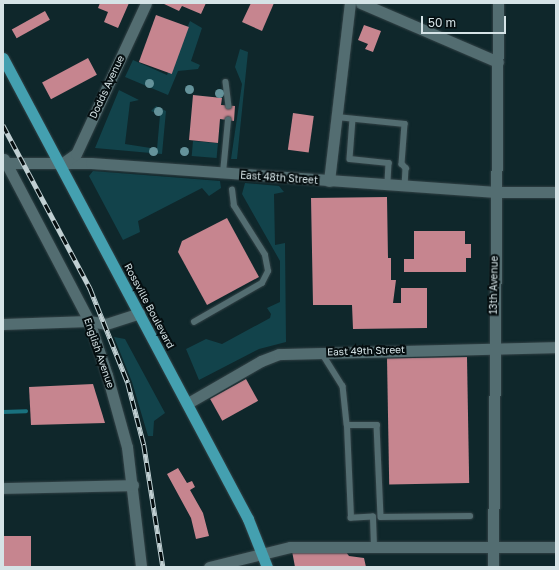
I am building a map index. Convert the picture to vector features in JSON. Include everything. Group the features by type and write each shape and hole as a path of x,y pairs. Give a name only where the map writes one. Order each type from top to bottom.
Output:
{"highway":[{"name":"Rossville Boulevard","path":"3,58 188,403 264,554 267,567"}],"street":[{"name":"Dodds Avenue","path":"60,165 76,154 146,3"},
{"path":"329,181 350,3"},
{"path":"361,3 498,62"},
{"name":"13th Avenue","path":"493,567 493,348 498,3"},
{"name":"East 48th Street","path":"4,161 60,165 92,163 496,192 556,192"},
{"name":"English Avenue","path":"4,161 88,321 120,417 133,485 141,567"},
{"path":"3,324 88,321 106,324 139,313"},
{"name":"East 49th Street","path":"188,403 261,361 279,354 556,347"},
{"path":"3,488 133,485"},
{"path":"209,567 290,547 556,547"}],"lane":[{"path":"226,82 229,106"},
{"path":"337,117 405,124 402,164 406,168 405,186"},
{"path":"353,119 350,159 390,163 388,185"},
{"path":"222,173 228,120"},
{"path":"194,322 262,283 268,271 265,255 234,206 232,190"},
{"path":"322,353 343,386 347,425 351,518 470,516"},
{"path":"347,425 377,425 381,517"},
{"path":"373,518 374,547"}],"shaded area":[{"path":"190,21 202,28 191,61 200,65 198,69 178,71 168,95 125,77 133,60 167,75"},
{"path":"240,49 248,52 237,159 231,159 242,84 235,67"},
{"path":"119,90 139,100 130,102 125,144 157,149 160,115 151,111 156,106 166,111 162,154 95,148"},
{"path":"193,141 218,143 217,158 192,156"},
{"path":"93,171 220,181 221,188 209,196 202,188 138,221 140,232 123,240 89,176"},
{"path":"245,183 279,186 284,192 274,194 275,245 285,243 286,342 259,349 199,380 186,349 206,339 222,344 270,318 271,314 267,308 280,302 280,261 242,194"},
{"path":"114,337 125,339 165,413 154,421 153,436 148,436 132,382"}],"building":[{"path":"100,3 129,3 118,28 104,22 108,12 98,8"},
{"path":"162,3 206,3 201,14 182,6 179,11"},
{"path":"251,3 274,3 262,31 242,22"},
{"path":"45,11 50,20 17,38 12,29"},
{"path":"156,15 189,27 172,74 139,62"},
{"path":"364,25 381,31 373,52 365,49 368,44 358,40"},
{"path":"88,58 97,75 51,99 42,82"},
{"path":"193,95 222,98 221,105 235,106 234,121 220,119 218,143 189,140"},
{"path":"293,113 314,116 309,153 288,150"},
{"path":"387,197 388,258 391,258 391,280 396,280 393,303 401,303 401,288 427,288 427,328 353,329 352,305 313,305 311,198"},
{"path":"227,218 259,277 207,305 178,252 182,241"},
{"path":"414,231 465,231 465,244 471,244 471,258 466,258 466,272 404,272 404,259 414,259"},
{"path":"467,357 469,483 389,484 387,358"},
{"path":"246,379 258,401 222,421 210,399"},
{"path":"93,384 105,423 31,425 29,387"},
{"path":"178,468 187,483 192,481 195,487 190,490 203,513 209,536 196,539 191,518 167,474"},
{"path":"3,536 31,536 31,567 3,567"},
{"path":"292,551 346,552 349,556 364,558 366,567 295,567"}],"waterway":[{"path":"3,412 26,411"}],"railway":[{"path":"3,125 90,288 128,383 144,445 163,567"}]}
